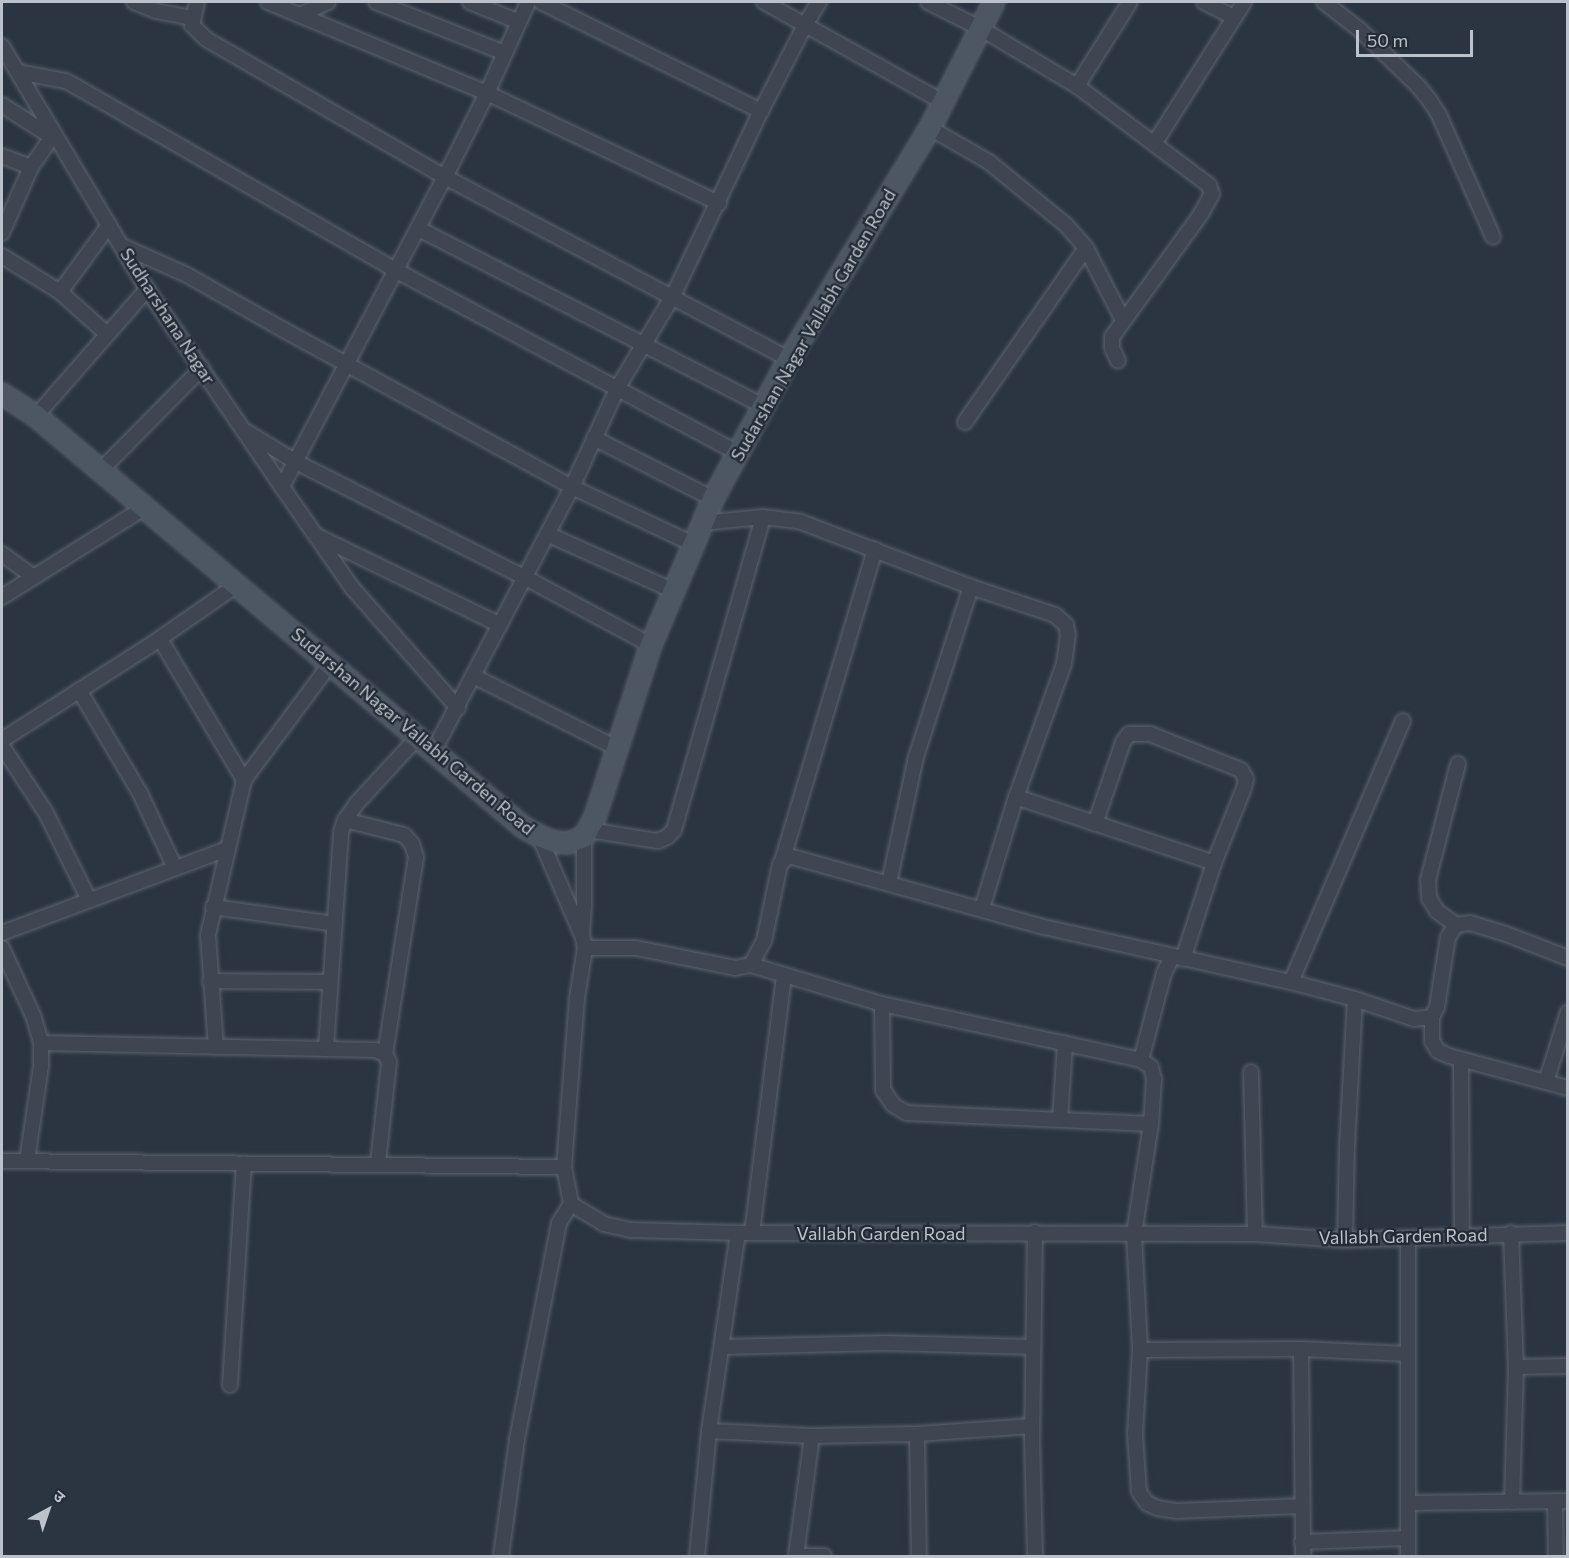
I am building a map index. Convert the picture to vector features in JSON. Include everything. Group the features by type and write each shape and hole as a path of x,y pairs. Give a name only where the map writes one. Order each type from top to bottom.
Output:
{"street":[{"path":"134,2 156,11 192,18"},
{"path":"197,2 192,25 206,39 445,177 789,359"},
{"path":"268,2 487,93 718,203"},
{"path":"300,15 328,2"},
{"path":"376,2 505,53"},
{"path":"470,2 519,22"},
{"path":"282,487 419,229 487,93 528,2"},
{"path":"541,2 761,111"},
{"path":"764,2 806,23 943,102"},
{"path":"434,750 572,487 618,387 673,296 761,111 819,2"},
{"path":"928,2 980,28 1077,86 1199,175 1209,185 1212,194 1201,214 1123,320 1110,342 1118,361"},
{"name":"Sudarshan Nagar Vallabh Garden Road","path":"2,394 36,416 524,827 539,836 568,843 586,833 651,645 713,499 762,405 930,128 994,2"},
{"path":"1077,86 1130,2"},
{"path":"1204,2 1234,17"},
{"path":"1154,144 1244,2"},
{"path":"1324,2 1360,30 1418,86 1430,101 1439,115 1493,237"},
{"name":"Sudharshana Nagar","path":"2,46 147,289 315,535 353,589 458,708"},
{"path":"18,72 66,81 397,271 738,453"},
{"name":"Sudharshana Nagar","path":"2,105 56,140"},
{"path":"930,128 989,162 1066,225 1086,248 1123,320"},
{"path":"2,233 31,166 56,140"},
{"path":"2,156 31,166"},
{"path":"60,292 109,225"},
{"path":"419,229 762,405"},
{"path":"122,246 188,275 347,366 572,487 693,544"},
{"path":"965,422 1086,248"},
{"path":"2,256 60,292 107,334"},
{"path":"36,416 147,289"},
{"path":"100,471 202,368"},
{"path":"243,429 296,462 651,645"},
{"path":"594,438 713,499"},
{"path":"2,597 144,508"},
{"path":"501,1557 517,1439 552,1257 559,1223 571,1204 564,1167 583,941 586,833 658,841 667,837 674,830 763,517"},
{"path":"702,523 763,517 801,522 971,587 1055,615 1067,630 1064,664 1016,797 982,908"},
{"path":"547,534 674,591"},
{"path":"315,535 500,625"},
{"path":"751,965 764,941 777,873 875,549"},
{"path":"2,554 34,577"},
{"path":"2,740 160,639 237,585"},
{"path":"889,883 916,757 971,587"},
{"path":"160,639 244,780"},
{"path":"216,1047 208,935 244,780 331,663"},
{"path":"473,676 617,748"},
{"path":"79,690 140,793 175,868"},
{"path":"1291,982 1403,721"},
{"path":"1095,824 1123,742 1129,734 1150,734 1241,770 1246,779 1177,958 1164,973 1141,1060"},
{"path":"326,1048 341,832 345,820 418,736"},
{"path":"2,746 46,813 89,900"},
{"path":"1458,764 1428,880 1429,898 1437,911 1456,925 1470,923 1568,958"},
{"path":"1016,797 1214,863"},
{"path":"345,820 404,835 412,844 416,857 385,1053 389,1062 389,1075 378,1164"},
{"path":"539,836 583,941"},
{"path":"2,933 227,849"},
{"path":"783,858 796,856 1044,927 1291,982 1355,999 1414,1019 1432,1017"},
{"path":"213,908 334,924"},
{"path":"1456,925 1448,937 1437,1007 1432,1017 1432,1041 1438,1051 1568,1088"},
{"path":"583,941 636,948 735,968 751,965 882,1004 1141,1060 1151,1067 1154,1079 1151,1124 1134,1234 1140,1350 1135,1434 1138,1491 1147,1503 1157,1508 1178,1511 1302,1506"},
{"path":"2,948 34,1018 41,1043 41,1066 27,1161"},
{"path":"697,1557 709,1431 722,1347 745,1233 784,975"},
{"path":"210,981 330,982"},
{"path":"1345,1240 1347,1146 1355,999"},
{"path":"882,1004 883,1090 893,1105 907,1113 1151,1124"},
{"path":"1546,1082 1568,1012"},
{"path":"41,1043 326,1048 375,1050 385,1053"},
{"path":"1060,1119 1065,1043"},
{"path":"1461,1059 1462,1236"},
{"path":"1251,1072 1255,1234"},
{"path":"2,1161 564,1167"},
{"path":"230,1385 244,1163"},
{"name":"Vallabh Garden Road","path":"571,1204 604,1224 617,1228 745,1233 1255,1234 1345,1240 1568,1233"},
{"path":"1035,1232 1032,1426 1035,1557"},
{"path":"1511,1233 1516,1367 1512,1502"},
{"path":"1408,1238 1408,1557"},
{"path":"722,1347 886,1343 1033,1347"},
{"path":"1140,1350 1302,1349 1408,1354"},
{"path":"1302,1349 1303,1550 1408,1538"},
{"path":"1516,1367 1568,1366"},
{"path":"709,1431 812,1436 917,1434 1032,1426"},
{"path":"917,1434 919,1557"},
{"path":"812,1436 796,1556 824,1557"},
{"path":"1408,1503 1561,1501 1556,1557"}]}
